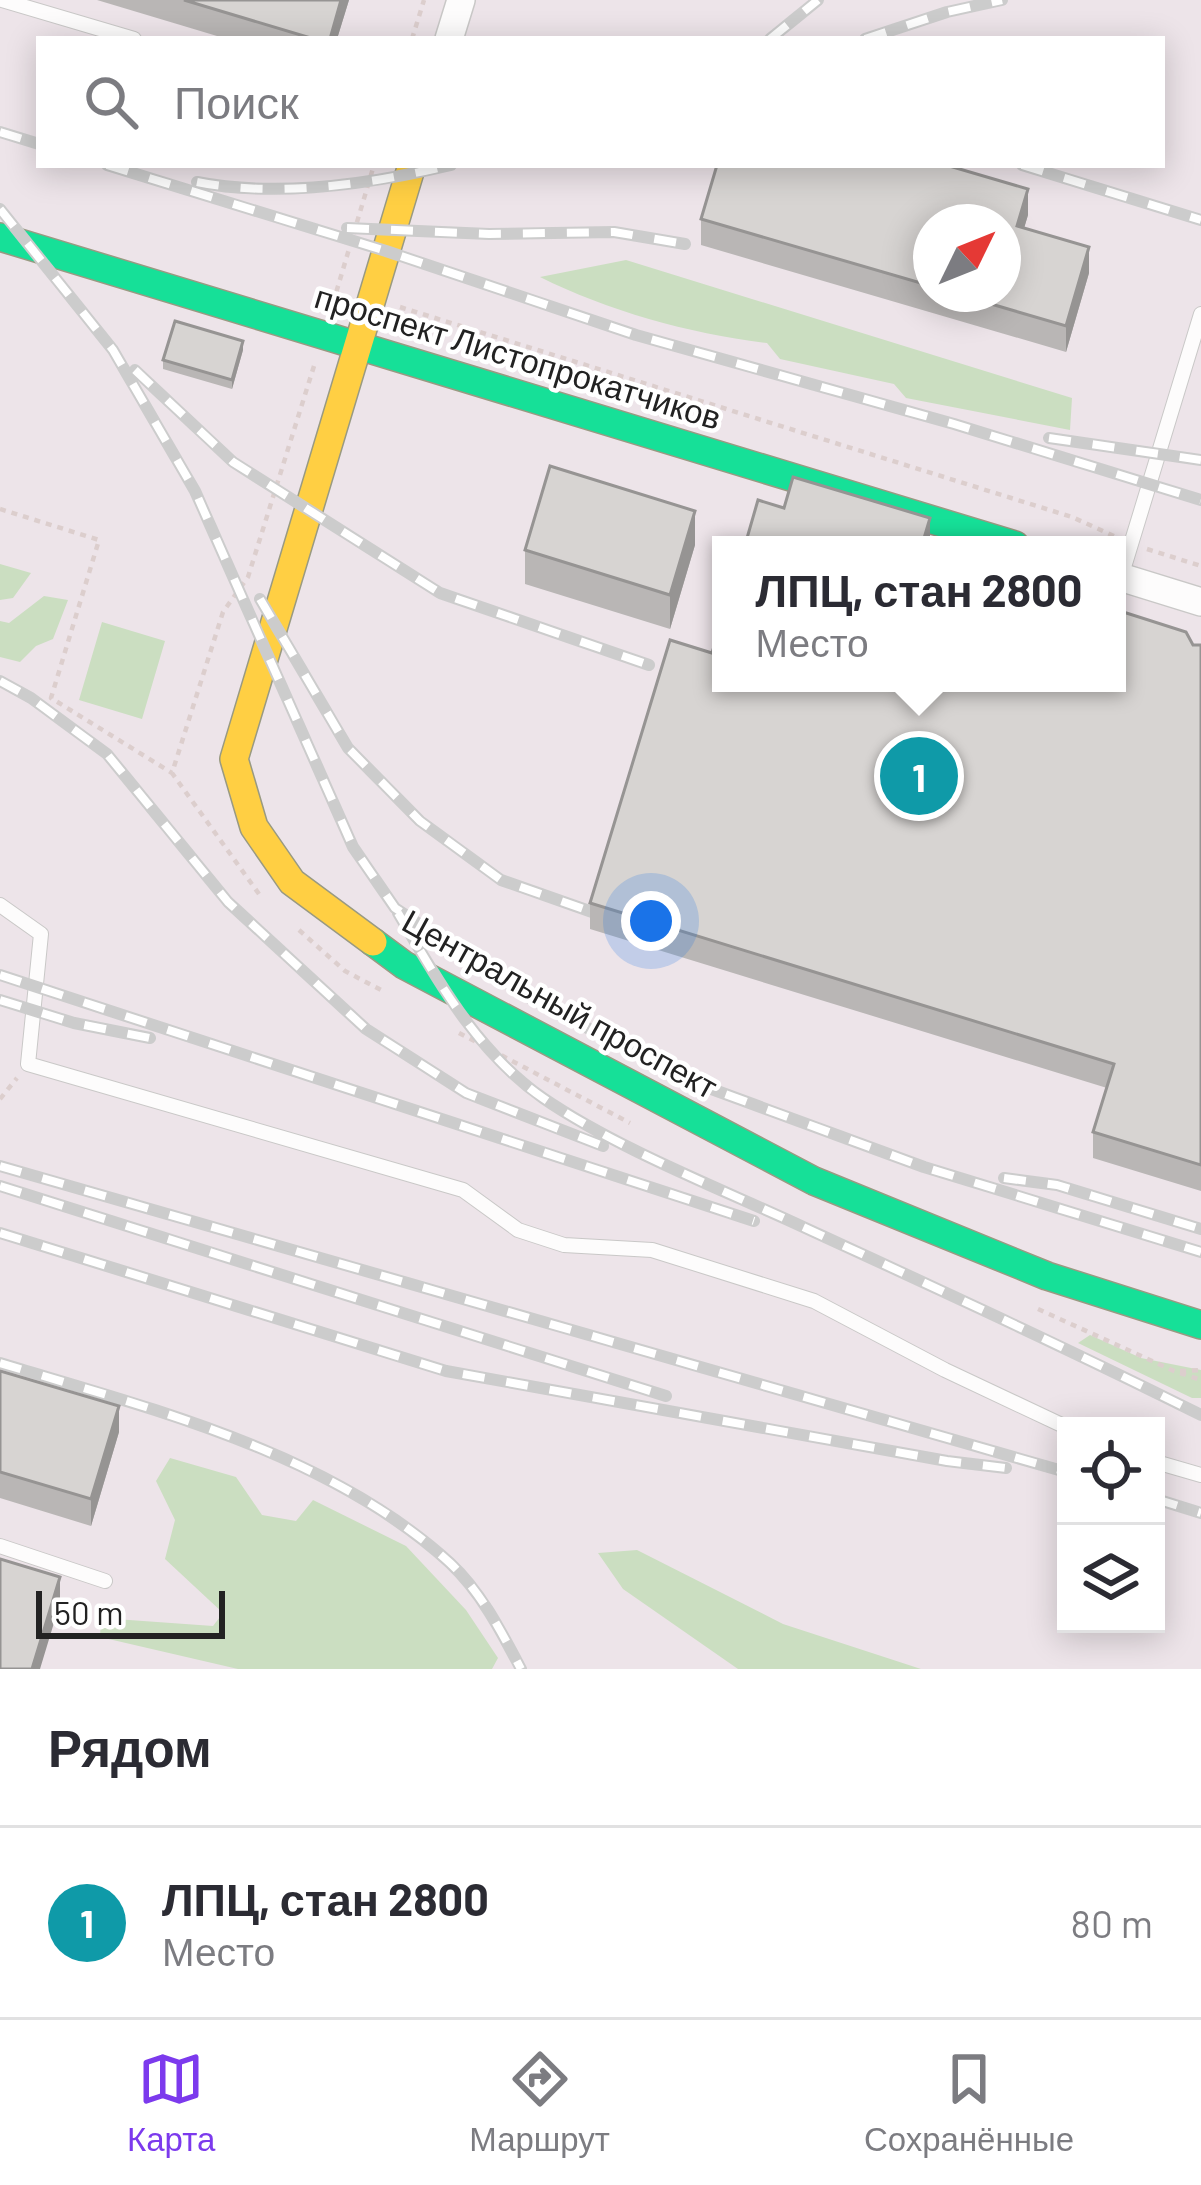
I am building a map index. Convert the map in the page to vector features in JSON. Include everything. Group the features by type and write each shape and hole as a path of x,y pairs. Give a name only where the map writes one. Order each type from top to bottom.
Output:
{"street":[{"path":"450,36 461,0"},
{"name":"Центральный проспект","path":"411,168 234,759 254,826 292,882 404,965 814,1181 1047,1276 1201,1325"},
{"name":"проспект Листопрокатчиков","path":"0,237 985,536"},
{"path":"1126,579 1201,602"}],"lane":[{"path":"2,0 124,36"},
{"path":"1126,559 1201,314"},
{"path":"0,905 41,934 28,1064 463,1190 518,1230 564,1244 652,1250 814,1300 1057,1423"},
{"path":"1165,1465 1201,1475"},
{"path":"0,1546 105,1581"}],"path":[{"path":"413,36 424,0"},
{"path":"248,577 373,168"},
{"path":"372,298 1072,517 1114,536"},
{"path":"0,509 99,540 51,698 172,772"},
{"path":"1126,541 1201,566"},
{"path":"0,1099 28,1064"},
{"path":"1201,1370 1174,1371 1201,1379"}],"shaded area":[{"path":"0,0 1201,0 1201,1669 0,1669"}],"green space":[{"path":"626,260 1072,398 1070,430 906,398 894,384 780,359 767,343 650,319 540,277"},
{"path":"0,564 31,573 13,598 0,600"},
{"path":"44,596 68,600 53,639 36,646 20,662 0,657 0,621 9,623"},
{"path":"102,622 165,641 142,719 79,700"},
{"path":"1090,1335 1141,1358 1201,1370 1201,1398 1192,1398 1078,1343"},
{"path":"170,1458 236,1477 262,1515 296,1521 313,1500 406,1546 466,1610 498,1658 492,1669 238,1669 100,1637 101,1618 213,1626 223,1613 165,1559 175,1520 156,1481"},
{"path":"637,1550 783,1624 921,1669 738,1669 623,1589 598,1553"}],"building":[{"path":"184,0 341,0 331,36 304,36"},
{"path":"716,168 956,168 1028,189 1021,213 1021,204 913,204 913,281 701,219"},
{"path":"1021,227 1089,247 1066,326 1018,312"},
{"path":"175,321 243,341 232,380 163,360"},
{"path":"550,466 695,511 670,595 525,550"},
{"path":"793,477 930,518 925,536 748,536 758,500 784,508"},
{"path":"1126,613 1186,632 1193,645 1201,645 1201,1165 1093,1132 1114,1064 590,903 670,640 712,653 712,692 1126,692"},
{"path":"0,1371 119,1406 91,1499 0,1472"},
{"path":"0,1559 60,1577 32,1669 0,1669"}],"railway":[{"path":"774,36 818,0"},
{"path":"874,36 1002,0"},
{"path":"0,132 36,143"},
{"path":"117,168 636,335 954,424 1201,500"},
{"path":"197,182 292,189 437,168"},
{"path":"1032,168 1201,220"},
{"path":"0,209 113,350 195,491 353,847 395,908 530,998 687,1080 924,1167 1201,1252"},
{"path":"347,228 489,234 614,232 685,244"},
{"path":"135,370 233,462 440,593 649,665"},
{"path":"1049,438 1201,460"},
{"path":"260,599 348,748 420,821 501,880 595,913"},
{"path":"0,681 107,754 228,902 366,1029 466,1093 603,1146"},
{"path":"398,913 479,1037 519,1080 570,1116 1201,1415"},
{"path":"0,975 754,1221"},
{"path":"0,1000 74,1023 150,1038"},
{"path":"0,1166 1057,1469"},
{"path":"1004,1178 1057,1185 1201,1229"},
{"path":"0,1186 666,1396"},
{"path":"0,1233 446,1371 1006,1468"},
{"path":"0,1363 178,1417 295,1464 350,1492 402,1525 461,1574 490,1613 521,1669"},
{"path":"1165,1502 1201,1513"}],"traffic: fast":[{"path":"0,237 985,536"},
{"path":"373,942 404,965 814,1181 1047,1276 1201,1325"}],"traffic: slow":[{"path":"373,942 292,882 254,827 234,759 411,168"}],"place":[{"name":"ЛПЦ, стан 2800","path":"919,776"}]}
